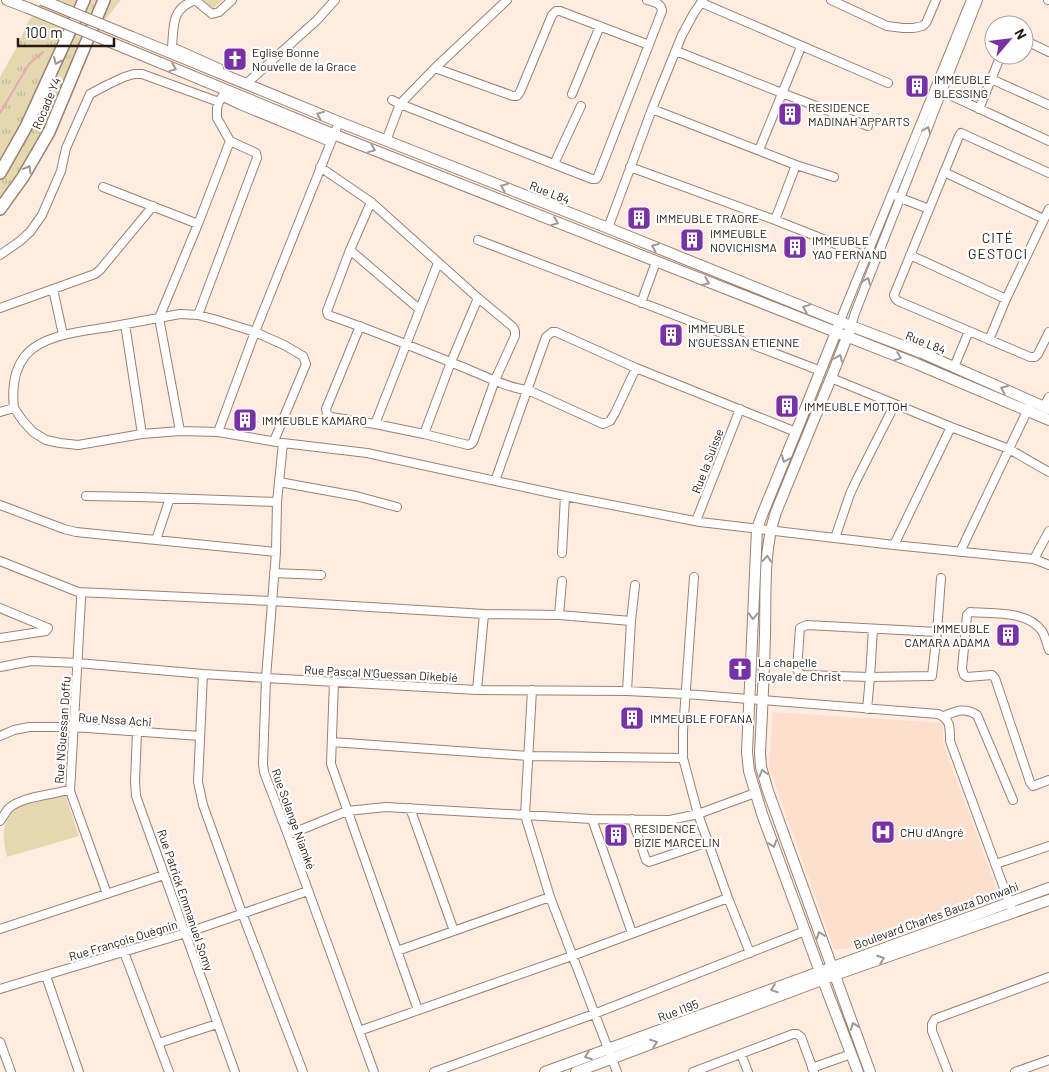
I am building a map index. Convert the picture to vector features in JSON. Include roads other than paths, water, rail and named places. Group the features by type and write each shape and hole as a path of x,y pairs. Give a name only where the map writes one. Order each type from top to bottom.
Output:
{"highway":[{"name":"Rocade Y4","path":"0,173 26,127 84,0"},
{"name":"Rocade Y4","path":"0,209 23,177 49,132 104,0"}],"main road":[{"name":"Rue L84","path":"7,0 128,50 223,96 584,233 917,364 1030,405 1048,404"},
{"name":"Rue L84","path":"42,0 339,122 954,367 1030,405"},
{"path":"584,233 589,221"},
{"path":"840,321 757,529 747,752 749,771 762,814 858,1072"},
{"path":"851,326 770,530 766,576 760,754 761,767 774,809 870,1072"},
{"path":"1030,405 1049,420"},
{"path":"762,814 774,809"},
{"name":"Boulevard Charles Bauza Donwahi","path":"834,971 1049,888"},
{"name":"Boulevard Charles Bauza Donwahi","path":"834,971 1049,900"},
{"path":"821,976 834,971"},
{"name":"Rue I195","path":"545,1072 821,976"},
{"name":"Rue I195","path":"576,1072 821,976"}],"street":[{"path":"232,0 220,12 212,14 195,0 186,4 177,14 173,29 172,46 248,83 318,20 335,0"},
{"path":"386,140 400,104 507,0"},
{"path":"392,100 592,179 596,178 662,11 660,5 647,0"},
{"path":"831,0 849,4 887,26 904,28 914,28 926,23 936,0"},
{"path":"851,326 901,198 971,0"},
{"path":"840,321 892,194 978,0"},
{"path":"608,228 652,109 688,22 702,1 802,47 888,83"},
{"path":"435,68 517,96 552,15 556,11 650,45"},
{"path":"572,94 600,26"},
{"path":"1034,45 1049,52"},
{"path":"759,150 802,47"},
{"path":"676,51 868,126"},
{"path":"980,109 997,65"},
{"path":"0,255 30,232 42,214 61,171 66,148 90,94 124,76 142,74 223,96 217,108 217,118 230,141 256,154 257,158 198,315"},
{"path":"991,79 1049,105"},
{"path":"939,90 1049,140"},
{"path":"554,164 581,106"},
{"path":"652,109 796,165 834,177"},
{"path":"218,432 255,332 339,122"},
{"path":"1049,173 961,133 894,295 898,302 1030,357 1035,357 1038,354 1049,332"},
{"path":"180,431 159,318 230,141"},
{"path":"775,220 796,165"},
{"path":"320,167 371,202 516,331 471,444 468,446 424,434 331,417 327,414 326,409 360,326"},
{"path":"630,167 775,220 876,260"},
{"path":"944,172 1044,219"},
{"path":"103,187 198,224"},
{"path":"892,194 928,209"},
{"path":"371,202 350,250 327,311 328,315 495,380 522,390 528,390 603,424 610,420 615,413 636,368"},
{"path":"0,308 95,274 153,206"},
{"path":"989,340 1006,299 1049,209"},
{"path":"478,240 821,371"},
{"path":"350,250 419,309"},
{"path":"910,255 1006,299"},
{"path":"641,303 656,262"},
{"path":"375,424 438,263"},
{"path":"53,289 63,335"},
{"path":"424,434 478,298"},
{"path":"274,441 306,364 303,356 255,332 198,315 180,314 63,335 42,343 25,356 17,369 13,382 14,408 23,422 33,432 46,440 60,443 78,445 142,434 180,431 218,432 284,443 367,453 565,496 696,521 894,545 1034,559 1049,565"},
{"path":"125,324 142,434"},
{"path":"954,367 969,331"},
{"path":"495,481 546,337 552,332 556,332 636,368 796,432"},
{"path":"831,378 1009,449 1049,472"},
{"path":"835,538 850,494 895,404"},
{"path":"960,552 1030,405"},
{"path":"0,412 14,408"},
{"name":"Rue la Suisse","path":"696,521 740,409"},
{"path":"894,545 951,427"},
{"name":"Rue Solange Niamké","path":"284,443 277,502 276,552 266,678 264,772 374,1072"},
{"path":"279,482 356,496 397,507"},
{"path":"86,496 277,502"},
{"path":"562,553 565,496"},
{"path":"156,540 170,498"},
{"path":"0,505 76,532 276,552"},
{"path":"1034,559 1049,531"},
{"path":"0,561 78,592 272,601 484,614 559,615 631,621"},
{"path":"274,573 321,575"},
{"path":"694,577 683,730 683,758 698,814 750,953"},
{"path":"937,632 807,625 800,628 797,669 802,675 932,676 937,632 941,578"},
{"path":"559,615 562,582"},
{"path":"627,691 635,585"},
{"name":"Rue N'Guessan Doffu","path":"78,592 81,595 81,600 70,791 107,894"},
{"path":"0,608 48,628 46,631 0,638"},
{"path":"1049,650 1042,631 1031,621 1021,616 970,612 967,615 962,669 964,675 967,677 992,675 995,678 1030,782 1033,786 1049,780"},
{"path":"477,690 484,614"},
{"path":"866,709 873,629"},
{"name":"Rue Pascal N'Guessan Dikebié","path":"0,667 30,661 78,663 203,674 477,690 627,691 686,694 944,716"},
{"path":"203,674 198,782 200,794 242,913 303,1072"},
{"path":"334,682 331,764 418,1010"},
{"path":"532,690 525,815 550,898 617,1072"},
{"path":"1013,800 977,715 967,710 958,710 944,716 950,727 950,741 1013,912"},
{"name":"Rue Nssa Achi","path":"0,736 14,730 29,727 73,727 200,736"},
{"name":"Rue Patrick Emmanuel Somy","path":"137,732 136,796 235,1072"},
{"path":"332,742 528,756 683,758"},
{"path":"0,821 9,808 18,803 70,791"},
{"path":"288,834 347,811 386,807 592,819 670,820 698,814 755,793"},
{"path":"410,808 454,931"},
{"path":"592,819 632,933"},
{"path":"632,819 646,860 649,862 708,842"},
{"path":"996,864 1049,846"},
{"path":"0,929 164,875"},
{"name":"Rue François Ouégnin","path":"0,989 186,933 308,891"},
{"path":"397,951 550,898"},
{"path":"359,1031 572,956 728,898"},
{"path":"434,1072 594,1014 804,931"},
{"path":"124,952 169,1072"},
{"path":"46,976 80,1072"},
{"path":"948,1072 932,1030 932,1024 935,1019 1049,977"},
{"path":"159,1043 217,1024"},
{"path":"693,1072 793,1034 801,1037 813,1070 852,1054"},
{"path":"0,1042 11,1072"},
{"path":"741,1054 748,1072"},
{"path":"1016,1072 1049,1060"}],"waterway":[{"path":"0,113 29,64 43,52"}],"place":[{"name":"Eglise Bonne Nouvelle de la Grace","path":"235,59"},
{"name":"IMMEUBLE BLESSING","path":"917,86"},
{"name":"RESIDENCE MADINAH APPARTS","path":"790,114"},
{"name":"IMMEUBLE TRAORE","path":"639,218"},
{"name":"IMMEUBLE NOVICHISMA","path":"692,240"},
{"name":"IMMEUBLE YAO FERNAND","path":"795,247"},
{"name":"IMMEUBLE N'GUESSAN ETIENNE","path":"671,335"},
{"name":"IMMEUBLE MOTTOH","path":"787,406"},
{"name":"IMMEUBLE KAMARO","path":"245,420"},
{"name":"IMMEUBLE CAMARA ADAMA","path":"1008,635"},
{"name":"La chapelle Royale de Christ","path":"740,669"},
{"name":"IMMEUBLE FOFANA","path":"632,718"},
{"name":"CHU d'Angré","path":"883,832"},
{"name":"RESIDENCE BIZIE MARCELIN","path":"616,835"}],"district":[{"name":"CITÉ GESTOCI","path":"998,246"}]}
